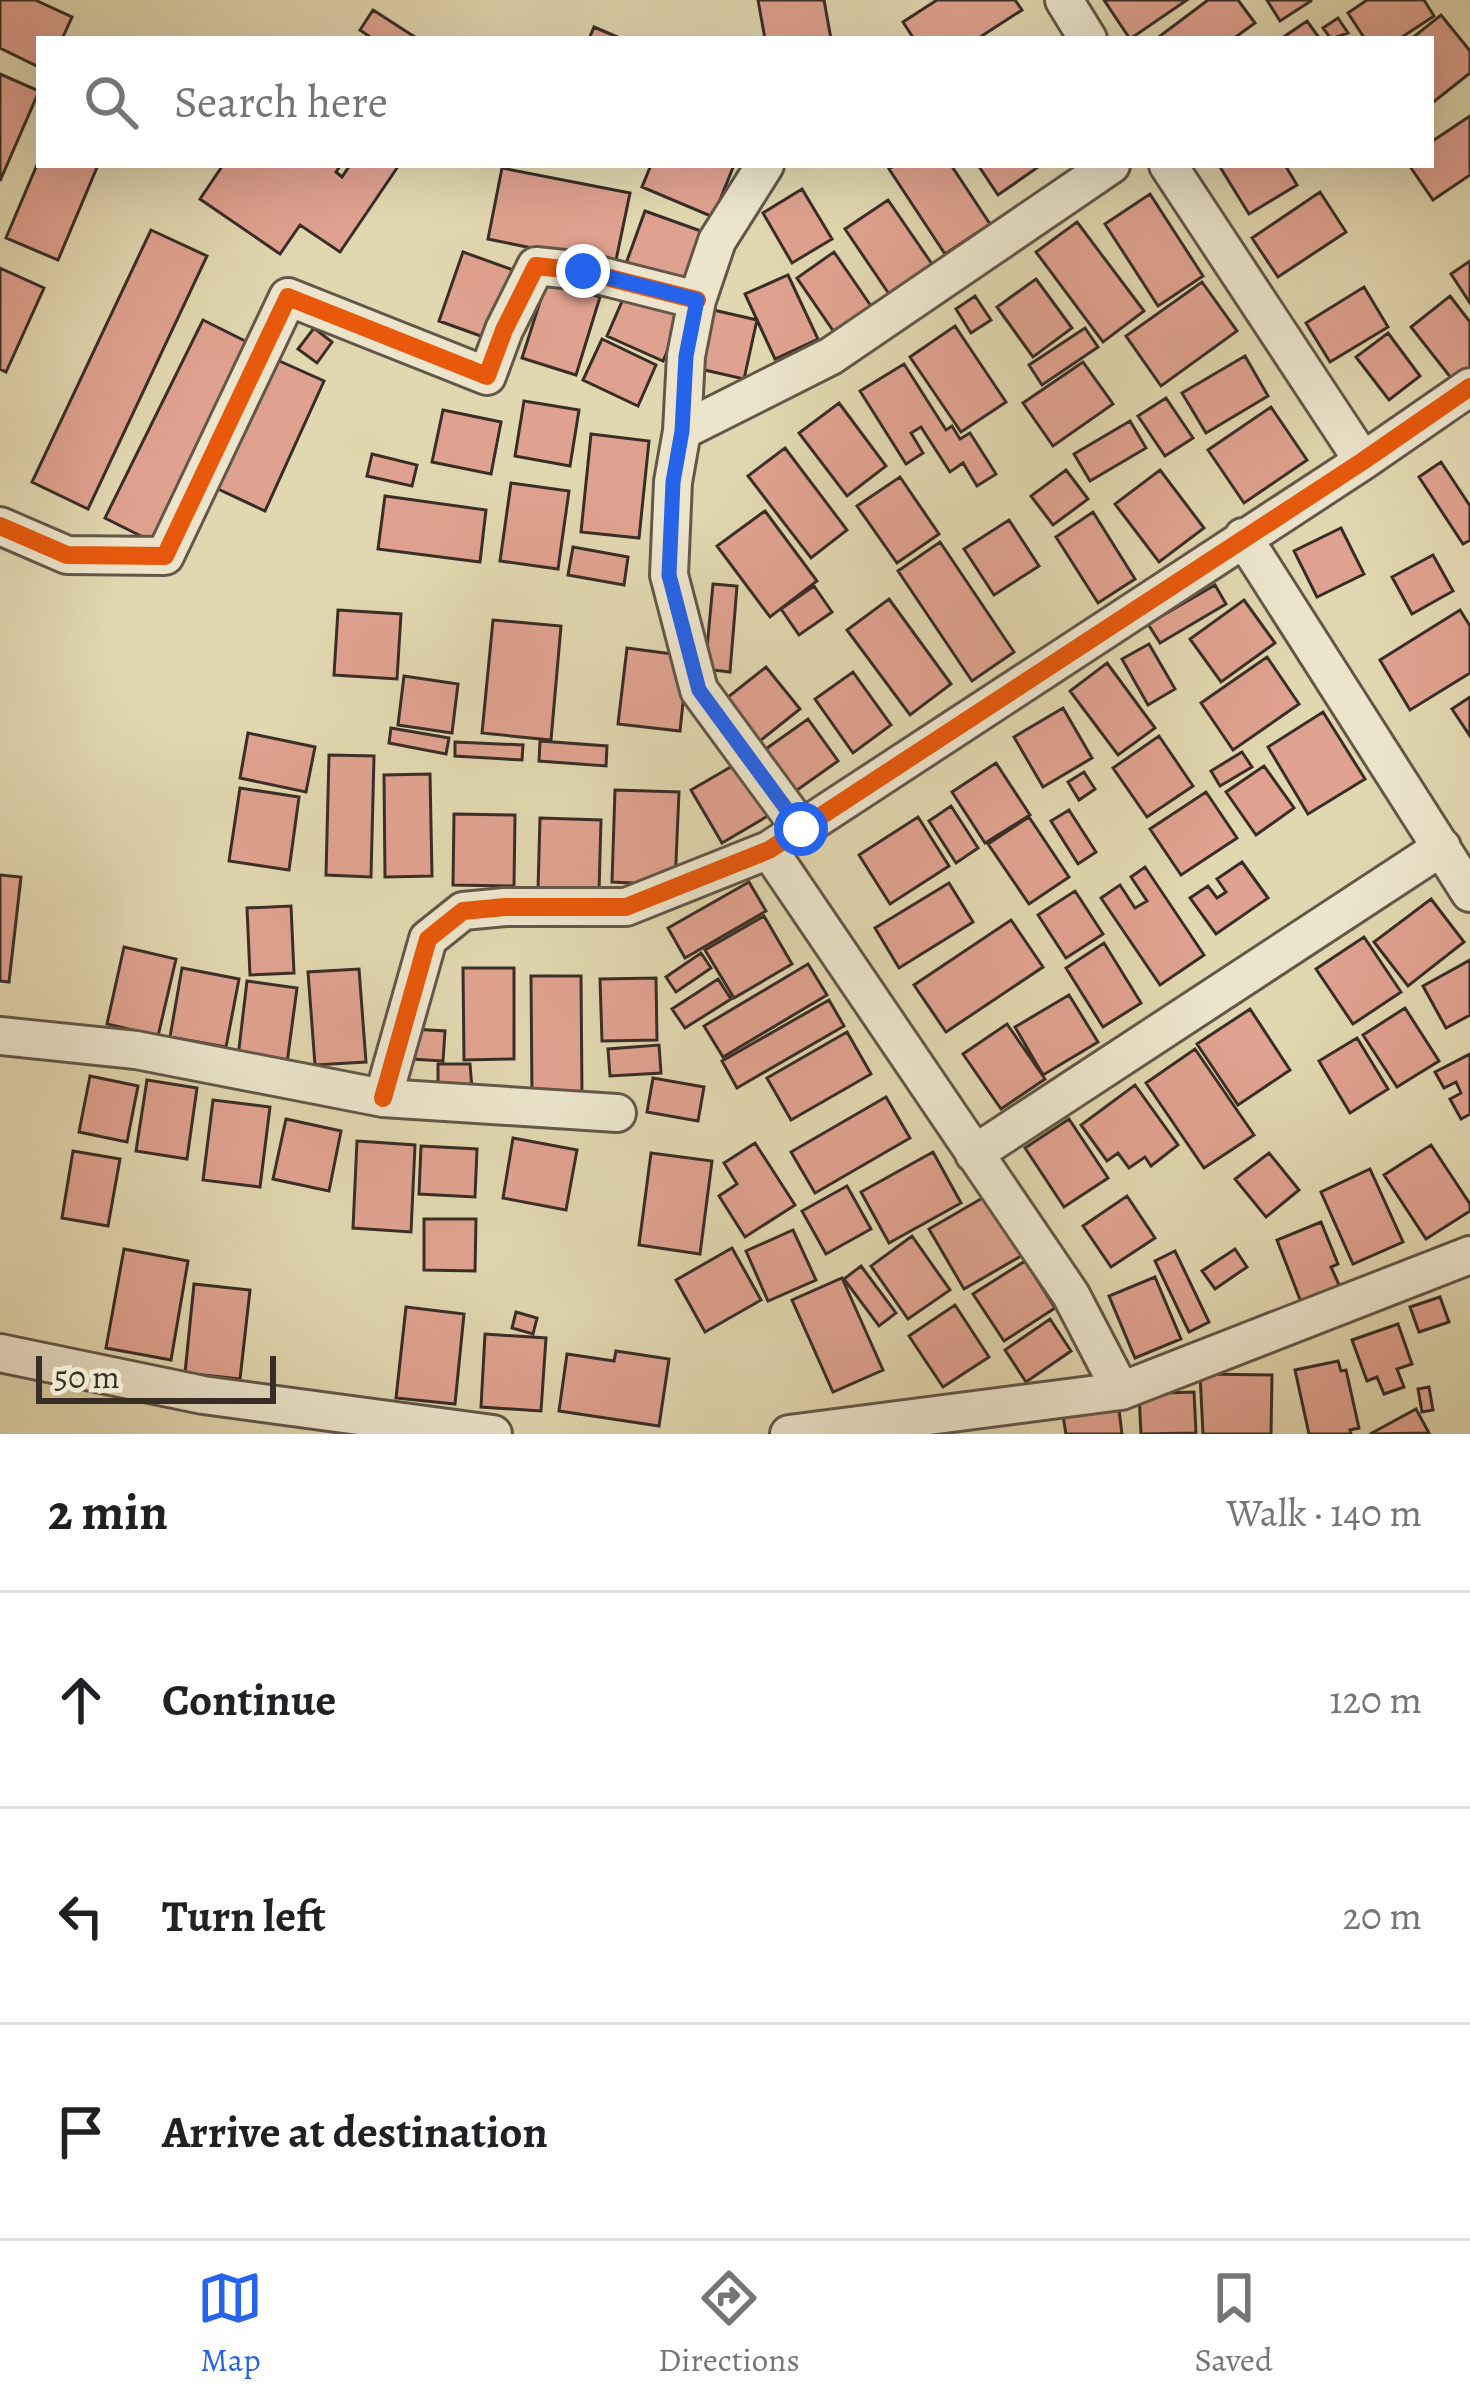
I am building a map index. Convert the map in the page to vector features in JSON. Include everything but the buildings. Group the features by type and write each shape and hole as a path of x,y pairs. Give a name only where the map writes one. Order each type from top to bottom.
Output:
{"street":[{"path":"1064,0 1086,36"},
{"path":"763,168 718,241 697,300 673,482 669,575 699,690 801,829"},
{"path":"682,431 831,356 1107,168"},
{"path":"1170,168 1364,461"},
{"path":"0,526 68,555 165,556 288,298 487,376 536,266 583,271 697,300"},
{"path":"383,1098 428,939 463,911 626,907 769,850 1470,387"},
{"path":"1243,537 1470,893"},
{"path":"974,1154 1442,847"},
{"path":"769,850 1072,1295 1121,1391"},
{"path":"0,1036 136,1050 383,1098 617,1113"},
{"path":"789,1434 1121,1391 1470,1255"},
{"path":"0,1353 203,1395 493,1434"}],"cycle path":[{"path":"0,526 67,555 165,556 288,297 487,376 536,266 582,271 697,300"},
{"path":"383,1098 428,939 463,911 626,907 769,850 1470,387"}],"route":[{"path":"583,271 697,300 673,482 669,575 699,690 801,829"}]}
